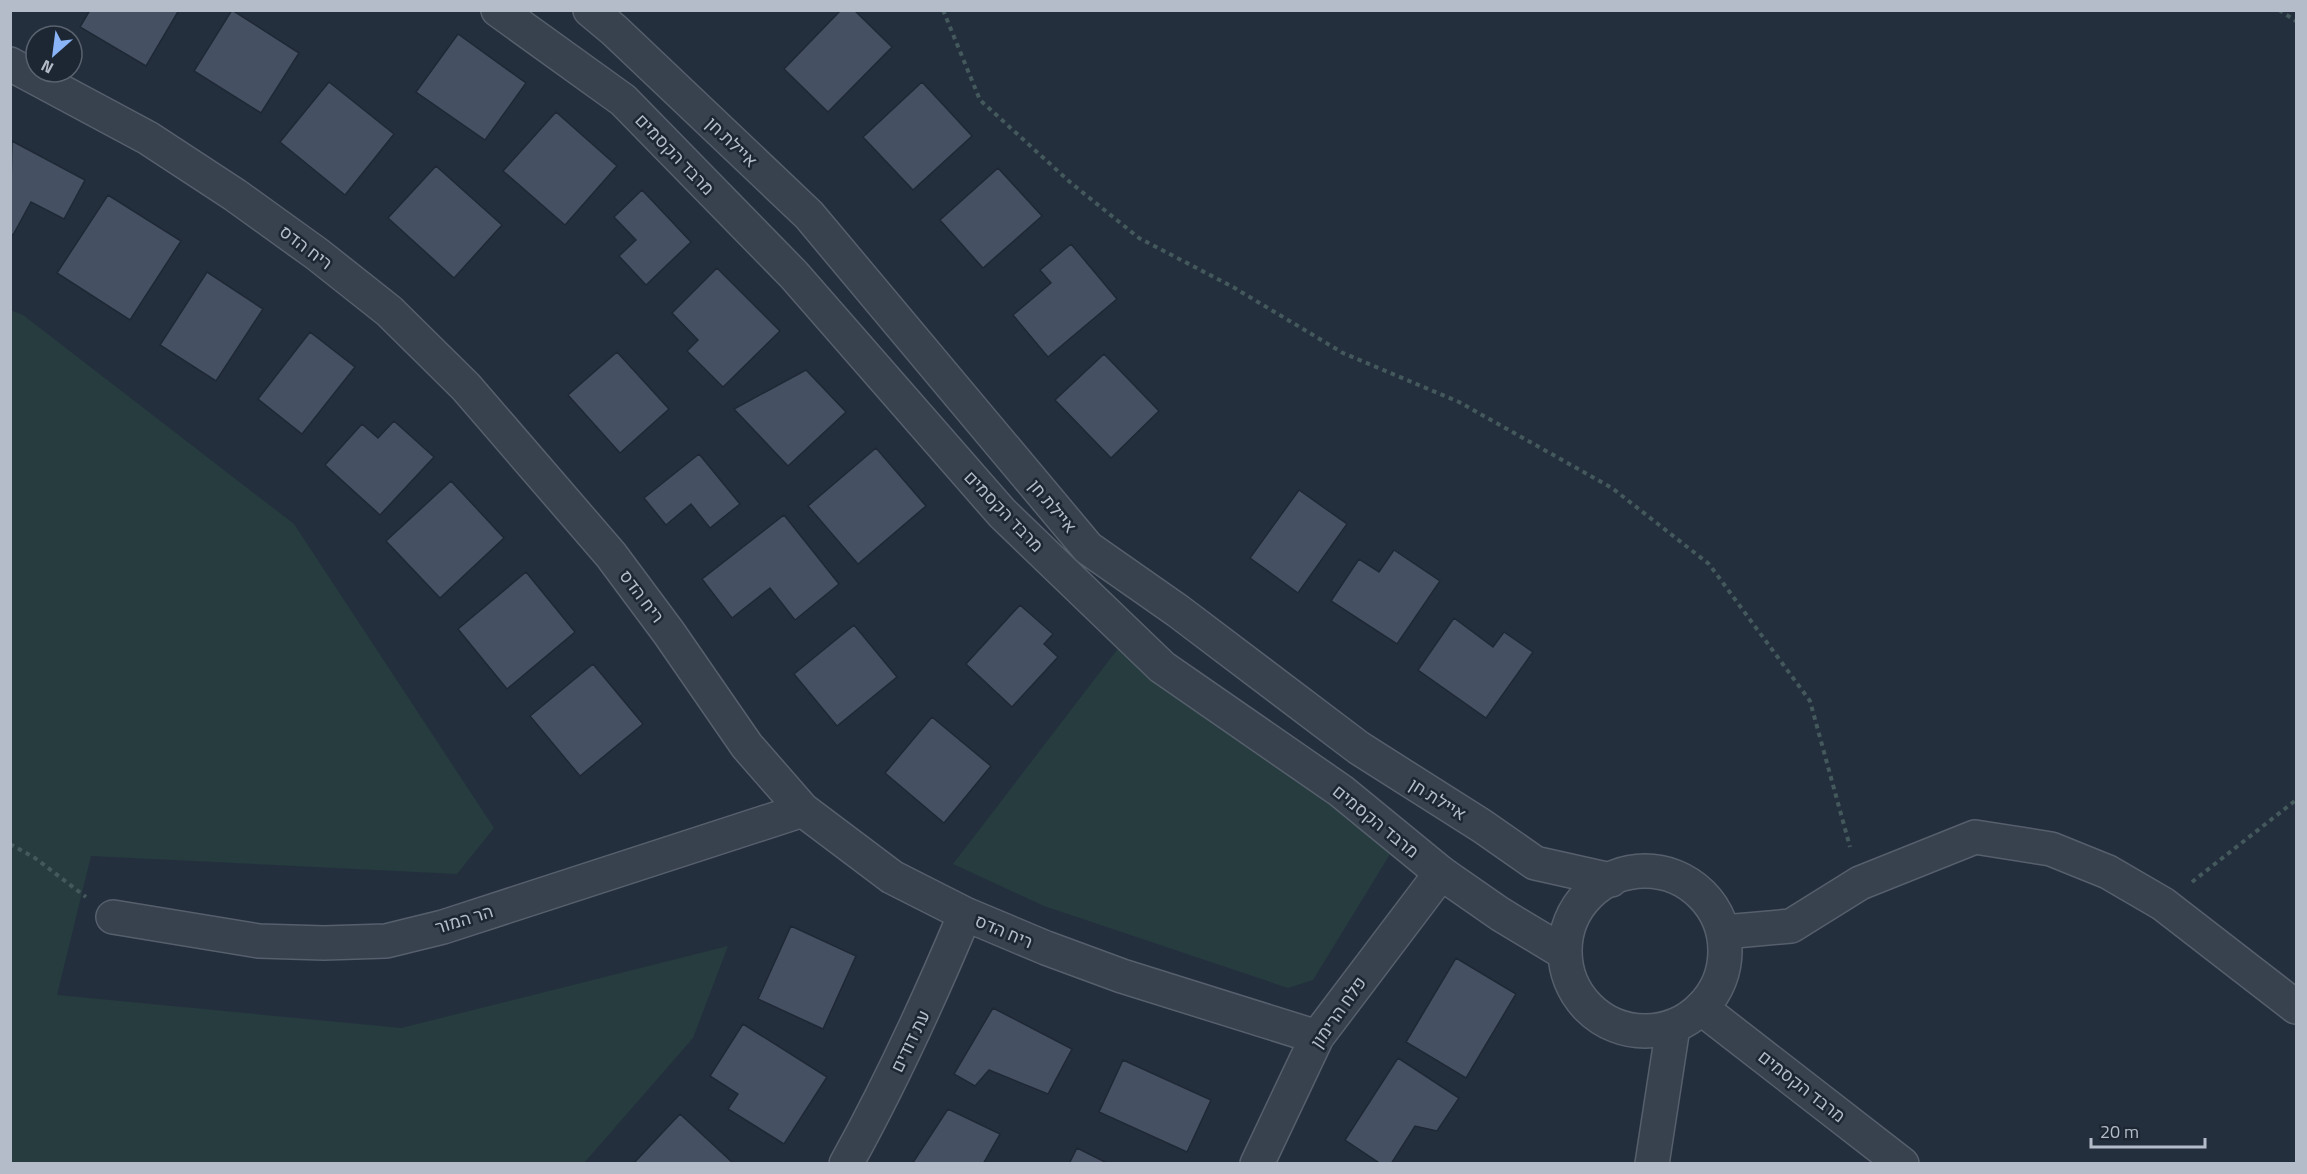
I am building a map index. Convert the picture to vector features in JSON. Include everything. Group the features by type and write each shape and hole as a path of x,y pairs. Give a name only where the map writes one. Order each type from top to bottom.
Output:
{"street":[{"name":"מרבד הקסמים","path":"498,10 623,100 794,275 1002,513 1162,667 1341,792 1441,873 1500,914 1563,952"},
{"name":"איילת חן","path":"590,10 615,30 809,215 1088,548 1178,611 1359,748 1482,826 1535,863 1611,880"},
{"name":"ריח הדס","path":"10,64 148,138 235,195 317,254 389,311 466,387 611,555 669,633 747,746 803,810 892,877 965,914 1046,948 1122,976 1317,1036"},
{"name":"הר המור","path":"113,917 259,941 324,943 386,941 443,927 803,810"},
{"path":"1724,932 1791,926 1860,883 1975,837 2051,849 2108,872 2163,904 2296,1007"},
{"path":"1633,870 1661,871 1693,886 1713,906 1724,932 1725,958 1718,985 1701,1008 1673,1027 1645,1031 1622,1028 1597,1016 1577,995 1565,967 1563,952 1569,919 1584,896 1633,870"},
{"name":"פלח הרימון","path":"1257,1164 1317,1036 1441,873"},
{"name":"עת דודים","path":"846,1164 879,1105 928,1002 965,914"},
{"name":"מרבד הקסמים","path":"1701,1008 1902,1164"},
{"path":"1652,1164 1673,1027"}],"path":[{"path":"943,10 980,100 1071,183 1139,238 1233,287 1343,353 1459,402 1612,488 1708,564 1810,701 1860,883"},
{"path":"2278,10 2296,21"},
{"path":"2163,904 2296,800"},
{"path":"10,844 35,858 113,917"}],"green space":[{"path":"10,310 23,315 294,524 494,828 457,874 91,856 57,995 401,1028 728,946 693,1038 584,1163 11,1163"},
{"path":"1120,646 1392,851 1313,980 1288,988 1044,906 953,864"}],"building":[{"path":"90,10 179,10 146,66 84,29 84,24 82,24"},
{"path":"232,10 299,53 261,113 194,71"},
{"path":"841,10 854,10 892,47 828,112 784,69"},
{"path":"458,34 526,83 485,140 416,92"},
{"path":"329,82 394,134 345,195 280,142"},
{"path":"922,82 972,136 913,190 863,137"},
{"path":"556,112 617,166 565,225 503,171"},
{"path":"12,141 85,180 64,219 31,202 13,235 10,233"},
{"path":"436,166 502,225 454,278 388,218"},
{"path":"998,168 1042,216 983,268 940,220"},
{"path":"642,190 691,242 646,285 619,256 636,240 614,217"},
{"path":"108,195 181,241 130,320 57,273"},
{"path":"1071,244 1117,299 1048,357 1013,315 1051,283 1040,270"},
{"path":"717,268 780,331 723,387 687,351 698,340 672,313"},
{"path":"207,272 263,309 216,381 160,345"},
{"path":"310,332 355,367 302,434 258,399"},
{"path":"617,352 669,409 620,453 568,395"},
{"path":"1104,354 1159,411 1111,458 1055,400"},
{"path":"806,370 846,412 788,466 734,409"},
{"path":"394,421 434,457 380,515 325,465 362,424 378,438"},
{"path":"876,448 926,506 858,564 808,506"},
{"path":"699,454 740,504 710,528 691,504 666,525 644,498"},
{"path":"451,481 504,538 440,598 386,541"},
{"path":"1299,490 1347,524 1298,593 1250,558"},
{"path":"784,515 839,584 795,620 770,588 732,618 702,579"},
{"path":"1394,550 1440,581 1397,644 1331,601 1359,559 1379,572"},
{"path":"526,572 575,632 507,689 458,629"},
{"path":"1020,605 1053,634 1044,644 1058,657 1012,707 966,664"},
{"path":"1454,618 1493,647 1504,632 1533,652 1486,718 1418,670"},
{"path":"854,625 897,677 837,726 794,674"},
{"path":"593,664 643,724 580,776 530,716"},
{"path":"932,717 991,766 944,823 885,773"},
{"path":"791,926 856,956 823,1029 758,999"},
{"path":"1456,958 1516,994 1466,1078 1406,1042"},
{"path":"993,1008 1072,1049 1048,1094 989,1070 975,1086 954,1074"},
{"path":"743,1024 827,1077 784,1144 728,1109 738,1094 710,1076"},
{"path":"1398,1058 1459,1098 1437,1131 1415,1126 1391,1164 1381,1164 1345,1140"},
{"path":"1123,1060 1211,1100 1187,1152 1099,1112"},
{"path":"948,1109 1000,1134 983,1164 912,1164"},
{"path":"680,1114 734,1164 633,1164"},
{"path":"1077,1148 1109,1164 1069,1164"}]}
